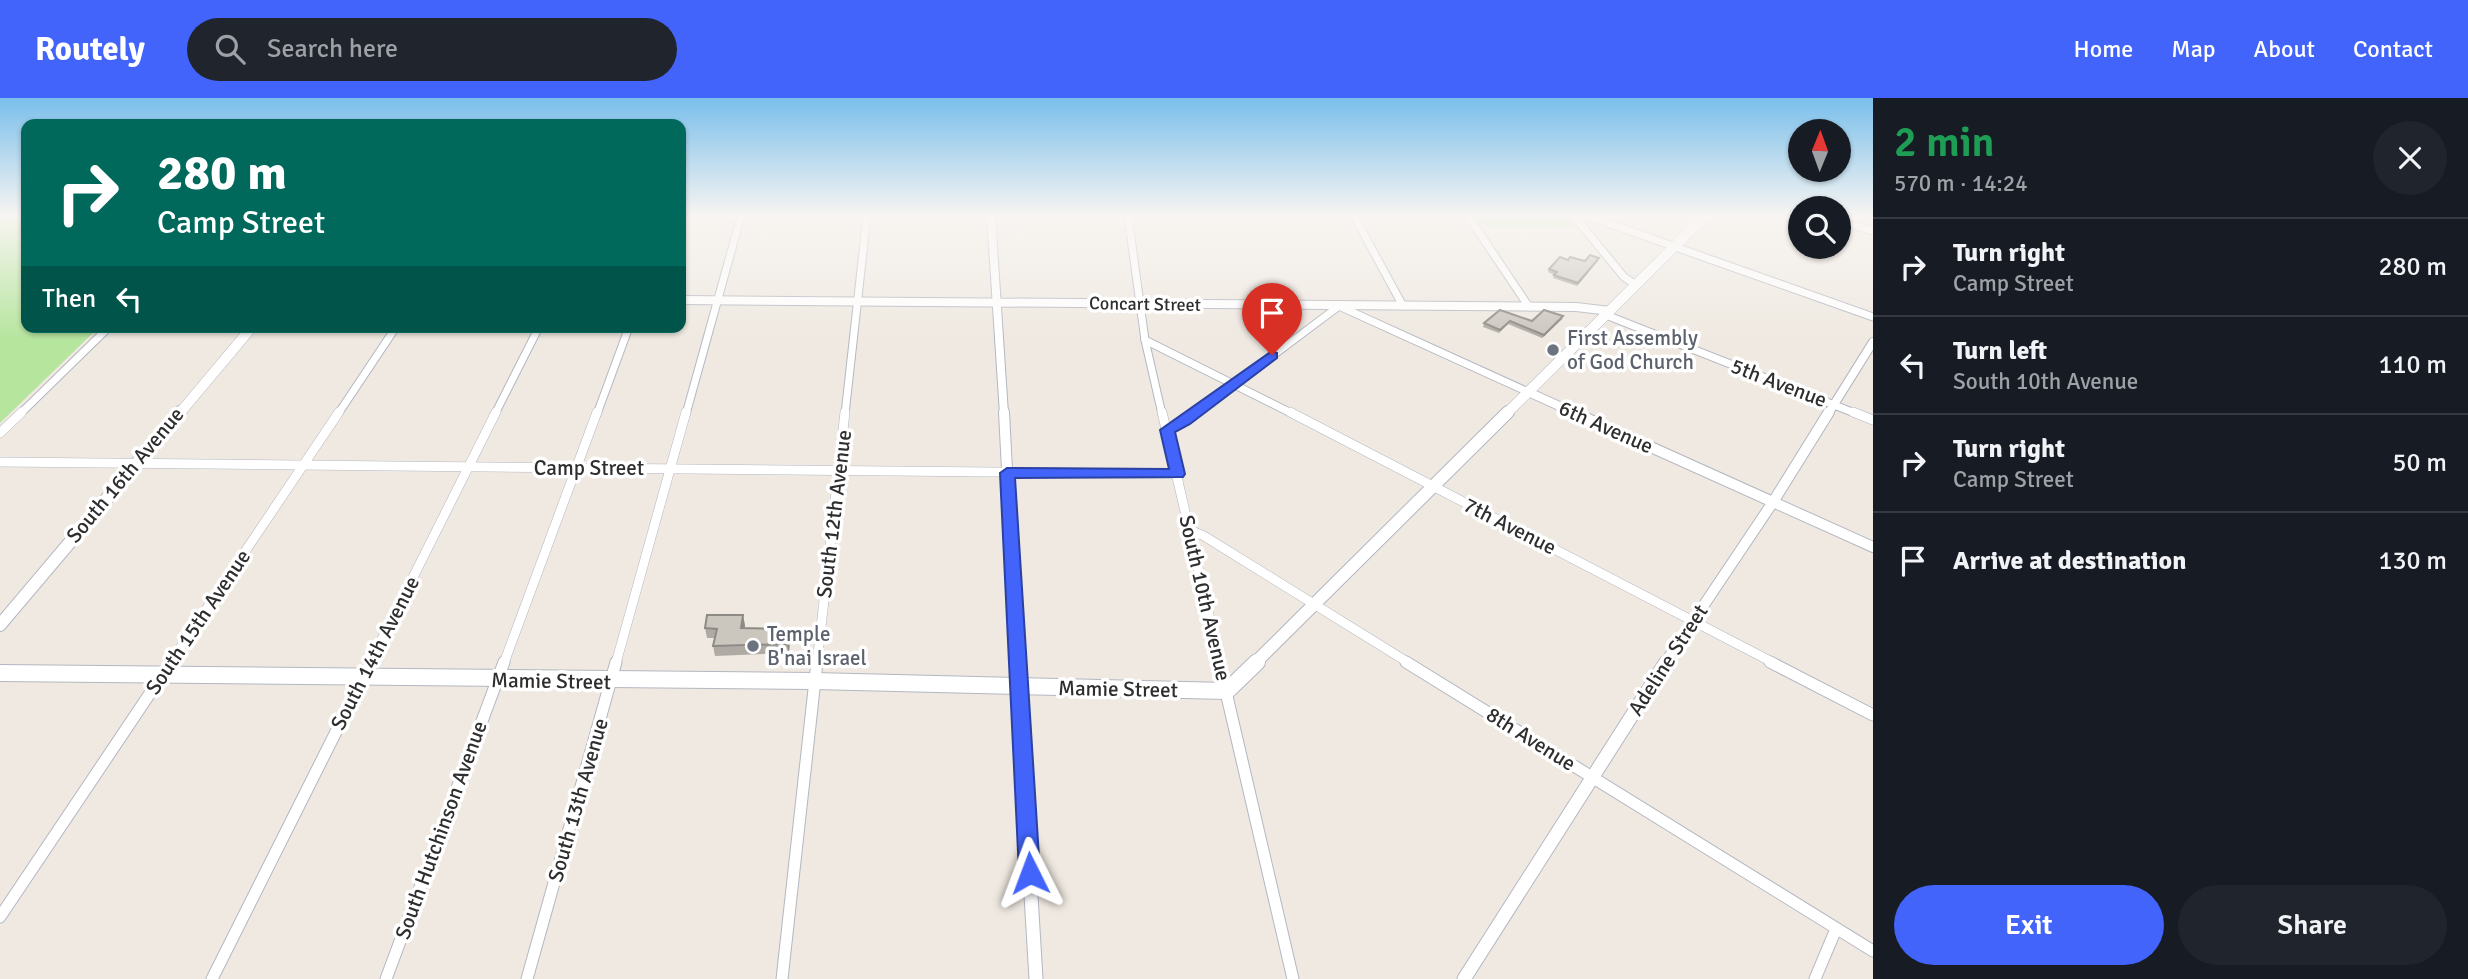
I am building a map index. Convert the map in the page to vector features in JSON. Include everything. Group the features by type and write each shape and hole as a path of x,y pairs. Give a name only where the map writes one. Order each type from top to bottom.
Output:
{"main road":[{"path":"1227,691 1662,257"},
{"name":"South 16th Avenue","path":"0,625 247,333"},
{"name":"Mamie Street","path":"0,673 497,680 814,681 1227,691"}],"street":[{"name":"South 13th Avenue","path":"527,979 730,257"},
{"name":"South 12th Avenue","path":"782,979 863,257"},
{"path":"995,257 1036,979"},
{"name":"South 10th Avenue","path":"1135,257 1145,340 1293,979"},
{"path":"1377,257 1404,306"},
{"path":"1496,257 1529,307"},
{"path":"1608,257 1624,276 1636,285"},
{"path":"1704,257 1873,317"},
{"name":"Concart Street","path":"686,300 1576,307 1608,313"},
{"path":"1168,430 1185,421 1339,306"},
{"name":"6th Avenue","path":"1339,306 1873,547"},
{"name":"5th Avenue","path":"1608,313 1873,420"},
{"path":"0,433 103,333"},
{"name":"South 15th Avenue","path":"0,917 392,333"},
{"name":"South 14th Avenue","path":"212,979 537,333"},
{"name":"South Hutchinson Avenue","path":"386,979 627,333"},
{"name":"7th Avenue","path":"1145,340 1234,383 1873,715"},
{"name":"Adeline Street","path":"1464,979 1692,621 1773,502 1873,342"},
{"name":"Camp Street","path":"0,462 136,461 1178,474"},
{"name":"8th Avenue","path":"1188,529 1205,536 1873,951"},
{"path":"1815,979 1836,929"}],"green space":[{"path":"0,257 21,257 21,333 93,333 0,423"}],"building":[{"path":"1560,257 1585,261 1588,257 1599,258 1578,283 1554,275 1557,272 1549,269"},
{"path":"1500,310 1532,321 1544,310 1563,316 1544,335 1510,321 1500,330 1484,323"},
{"path":"707,615 743,615 741,628 789,629 787,644 713,646 717,629 705,628"}],"place":[{"name":"First Assembly of God Church","path":"1553,350"},
{"name":"Temple B'nai Israel","path":"753,646"}],"route":[{"path":"1030,873 1007,473 1178,474 1168,430 1185,421 1272,355"}]}
